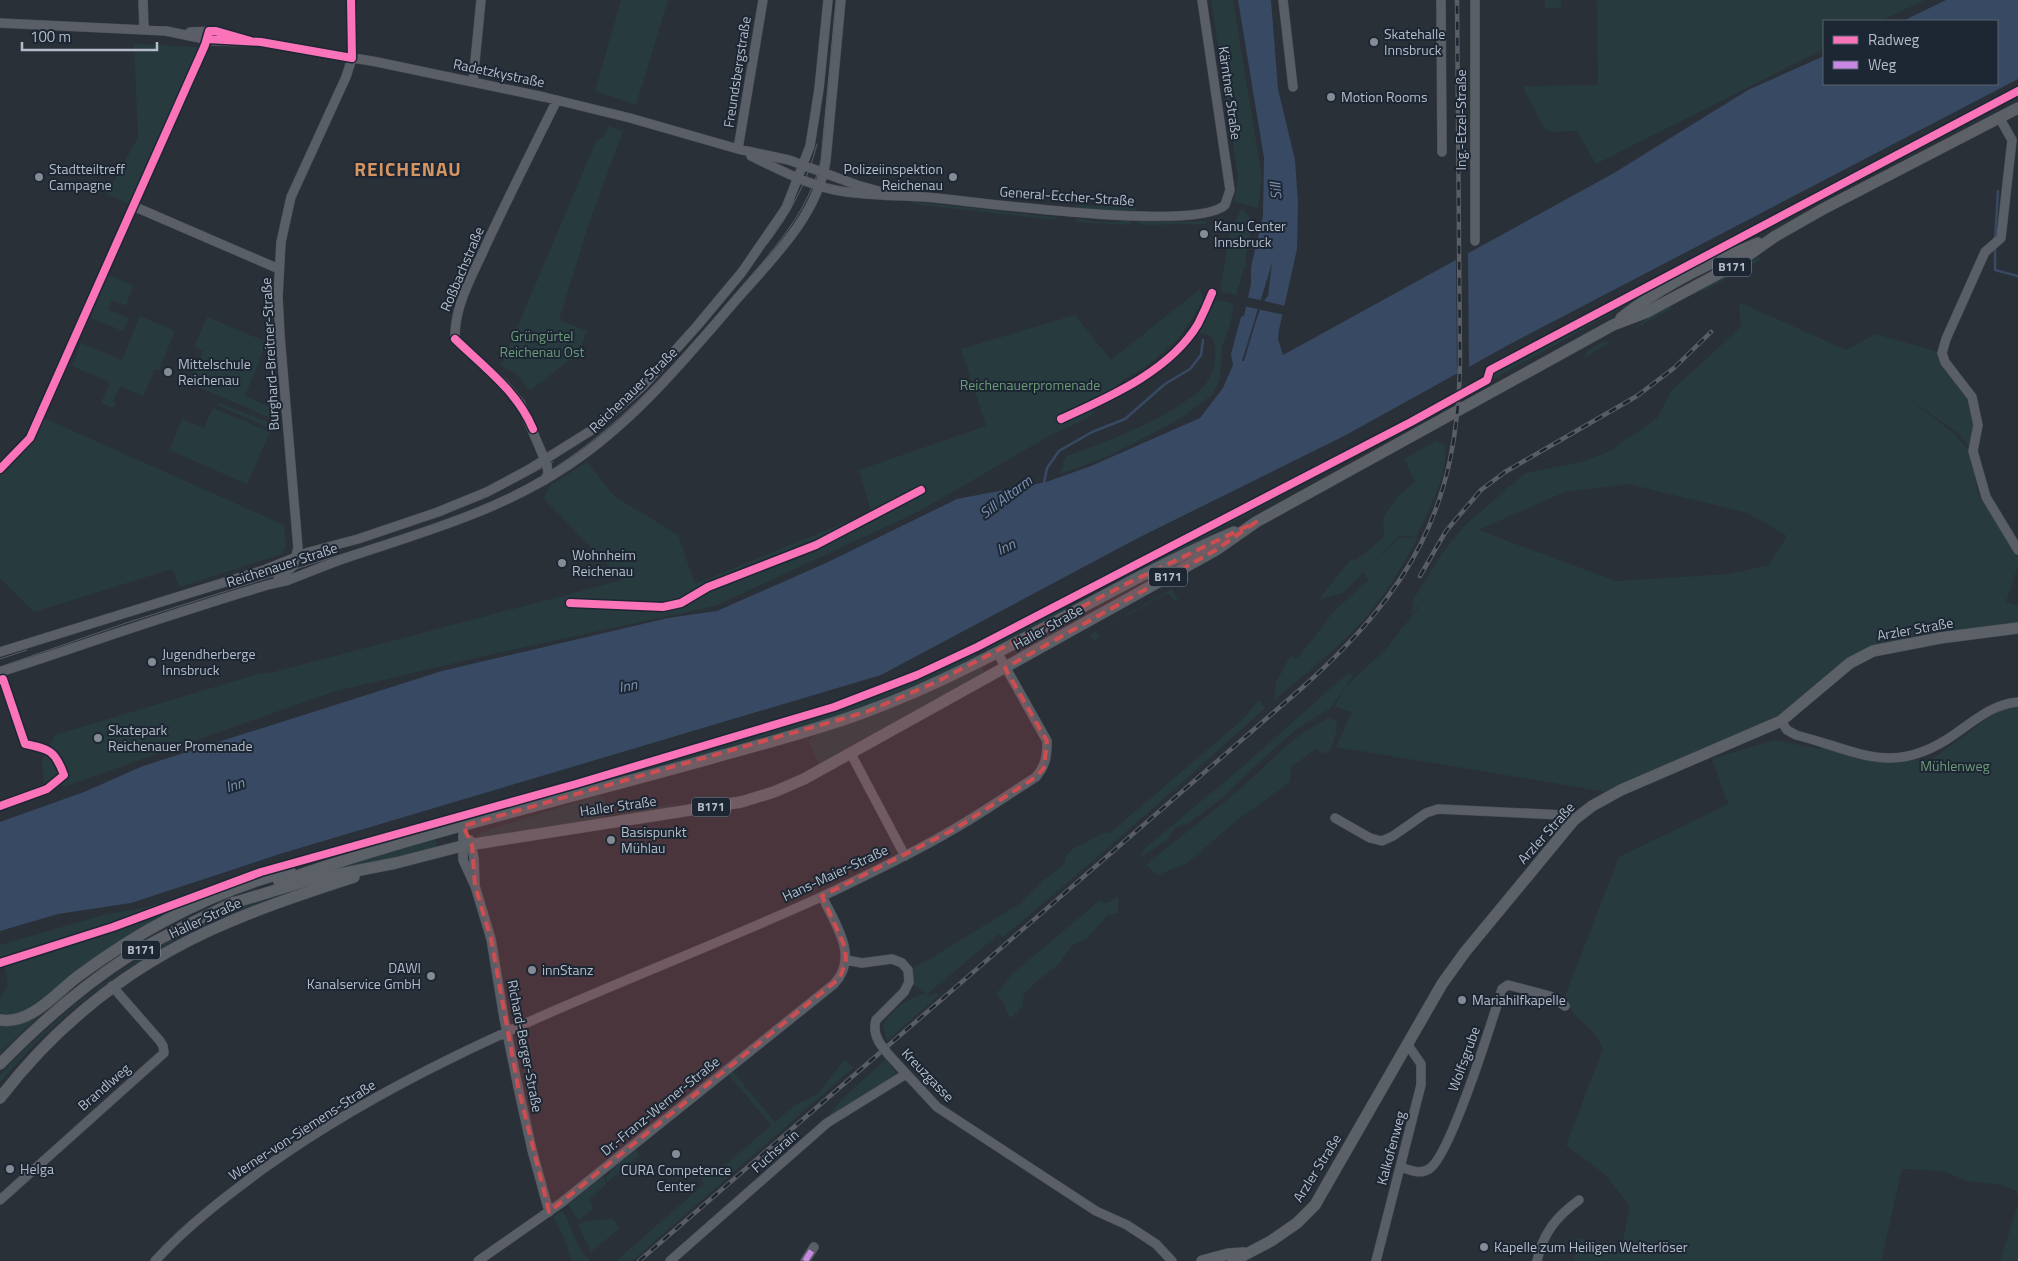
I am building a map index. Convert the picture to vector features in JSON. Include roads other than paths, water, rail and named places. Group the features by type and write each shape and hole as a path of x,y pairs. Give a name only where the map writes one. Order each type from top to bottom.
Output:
{"main road":[{"name":"Haller Straße","path":"0,1064 47,1019 102,975 174,931 271,884 354,855 780,739 866,712 934,683 1124,585 1256,522 1613,325 1641,302 1729,254 1774,237 1831,204 2018,108"},
{"name":"Haller Straße","path":"229,905 309,880 467,846 608,818 742,802 774,792 804,779 851,754 1006,668 1216,550 1256,522"},
{"name":"Arzler Straße","path":"1233,1261 1270,1242 1297,1223 1315,1205 1442,984 1574,820 1592,806 1621,790 1781,721 1850,663 1873,652 1940,638 2018,628"},
{"path":"598,790 610,797"},
{"path":"0,1020 12,1021 31,1014 116,950 204,901 272,876 354,855"},
{"name":"Haller Straße","path":"0,1098 32,1058 62,1028 112,986 167,952 227,922 381,866"},
{"name":"Arzler Straße","path":"1202,1261 1228,1254 1246,1253"}],"street":[{"path":"143,0 144,30"},
{"name":"Burghard-Breitner-Straße","path":"297,557 298,543 280,336 279,269 281,242 291,197 346,77 352,58 351,0"},
{"path":"473,82 481,0"},
{"name":"Freundsbergstraße","path":"742,151 763,0"},
{"name":"Reichenauer Straße","path":"0,652 255,573 309,552 391,528 454,506 487,492 546,461 610,416 673,354 724,294 762,245 786,208 804,166 810,146 818,96 828,0"},
{"name":"Reichenauer Straße","path":"0,672 286,580 402,539 445,526 498,505 545,480 597,444 670,377 782,247 812,204 820,186 823,173 841,0"},
{"name":"Kärntner Straße","path":"1202,0 1230,190"},
{"path":"1283,0 1293,87"},
{"name":"Ing.-Etzel-Straße","path":"1441,0 1442,152"},
{"name":"Ing.-Etzel-Straße","path":"1474,0 1475,240"},
{"name":"Radetzkystraße","path":"0,23 208,35 216,30 251,41 352,58 557,100 760,157 804,166 823,173"},
{"name":"Roßbachstraße","path":"546,461 521,404 455,339 454,323 459,304 523,166 557,100"},
{"path":"1999,117 2015,139 2001,238 1985,252 1946,339 1942,353 1945,362 1972,397 1978,425 1973,451 1986,497 2018,550"},
{"name":"Radetzkystraße","path":"760,157 799,178 820,186"},
{"name":"General-Eccher-Straße","path":"823,173 889,194"},
{"name":"General-Eccher-Straße","path":"820,186 846,192 889,194 1061,212 1165,216 1211,213 1220,209 1228,198 1230,190"},
{"path":"133,206 279,269"},
{"path":"545,480 548,473 546,461"},
{"path":"298,543 309,552"},
{"path":"270,584 289,572 297,557"},
{"name":"Hans-Maier-Straße","path":"506,1030 822,896 905,856 971,818 1036,777 1044,768 1047,755 1047,741 996,652"},
{"path":"1781,721 1787,730 1796,734 1862,755 1895,759 1917,755 1936,747 1990,710 2004,704 2018,702"},
{"path":"851,754 905,856"},
{"path":"1335,818 1370,838 1382,841 1393,836 1426,812 1438,809 1563,815 1574,820"},
{"name":"Richard-Berger-Straße","path":"463,826 475,886 491,939 506,1030 532,1150 549,1212"},
{"path":"822,896 844,942 846,960"},
{"name":"Kreuzgasse","path":"846,960 862,963 892,959 902,963 908,970 907,987 876,1020 874,1030 878,1041 937,1107 1025,1162 1096,1211 1127,1225 1156,1244 1172,1261"},
{"name":"Dr.-Franz-Werner-Straße","path":"478,1261 549,1212 834,984 843,973 846,960"},
{"name":"Wolfsgrube","path":"1400,1167 1420,1173 1431,1169 1446,1144 1482,1055 1502,989 1508,985 1550,996 1565,1006"},
{"name":"Brandlweg","path":"0,1200 112,1097 164,1053 163,1046 112,986"},
{"name":"Werner-von-Siemens-Straße","path":"155,1261 201,1217 285,1154 385,1091 506,1030"},
{"name":"Kalkofenweg","path":"1376,1261 1421,1085 1421,1064 1408,1044"},
{"name":"Fuchsrain","path":"670,1261 827,1123 906,1074"},
{"path":"1537,1261 1543,1238 1554,1221 1579,1200"},
{"path":"805,1261 814,1247"}],"water":[{"path":"1238,0 1271,0 1278,89 1295,160 1298,203 1297,249 1279,330 1278,339 1283,355 1614,173 1748,90 1823,56 1823,85 1998,85 1998,20 1905,20 1946,0 2018,0 2018,79 1512,343 1346,435 1138,538 881,675 283,853 131,903 58,914 0,931 0,822 84,792 143,766 442,671 668,618 717,611 826,563 957,499 1046,482 1091,466 1200,418 1223,388 1233,365 1231,354 1241,317 1244,316 1251,284 1251,267 1263,216 1264,158","holes":["1272,263 1268,296 1254,326 1244,361 1242,361"]}],"waterway":[{"path":"1995,240 1998,191"},
{"path":"1995,248 1995,270 2018,276"},
{"name":"Sill Altarm","path":"1044,483 1047,468 1059,451 1092,432 1125,419 1165,384 1190,369 1201,355 1203,340"}],"tram line":[{"path":"0,667 126,623 456,518 501,498 541,476 578,452 643,396 674,364 762,263 787,231 808,197 816,179 821,160 836,0"},
{"path":"767,244 797,197 809,171 817,144"},
{"path":"433,518 498,491 553,462"},
{"path":"0,659 27,650"}],"railway":[{"path":"639,1261 1303,687 1340,652 1372,616 1399,581 1421,544 1438,504 1450,461 1457,414 1460,362 1457,0"},
{"path":"1420,576 1446,531 1481,490 1505,472 1637,396 1674,368 1711,332"}],"place":[{"name":"Skatehalle Innsbruck","path":"1374,42"},
{"name":"Motion Rooms","path":"1331,97"},
{"name":"Stadtteiltreff Campagne","path":"39,177"},
{"name":"Polizeiinspektion Reichenau","path":"953,177"},
{"name":"Kanu Center Innsbruck","path":"1204,234"},
{"name":"Mittelschule Reichenau","path":"168,372"},
{"name":"Wohnheim Reichenau","path":"562,563"},
{"name":"Jugendherberge Innsbruck","path":"152,662"},
{"name":"Skatepark Reichenauer Promenade","path":"98,738"},
{"name":"Basispunkt Mühlau","path":"611,840"},
{"name":"innStanz","path":"532,970"},
{"name":"DAWI Kanalservice GmbH","path":"431,976"},
{"name":"Mariahilfkapelle","path":"1462,1000"},
{"name":"CURA Competence Center","path":"676,1154"},
{"name":"Helga","path":"10,1169"},
{"name":"Kapelle zum Heiligen Welterlöser","path":"1484,1247"}],"district":[{"name":"REICHENAU","path":"408,169"}],"water label":[{"name":"Sill","path":"1276,191"},
{"name":"Inn","path":"1006,547"},
{"name":"Inn","path":"628,686"},
{"name":"Inn","path":"235,785"}],"park label":[{"name":"Grüngürtel Reichenau Ost","path":"542,344"},
{"name":"Reichenauerpromenade","path":"1030,385"},
{"name":"Mühlenweg","path":"1955,766"}]}
